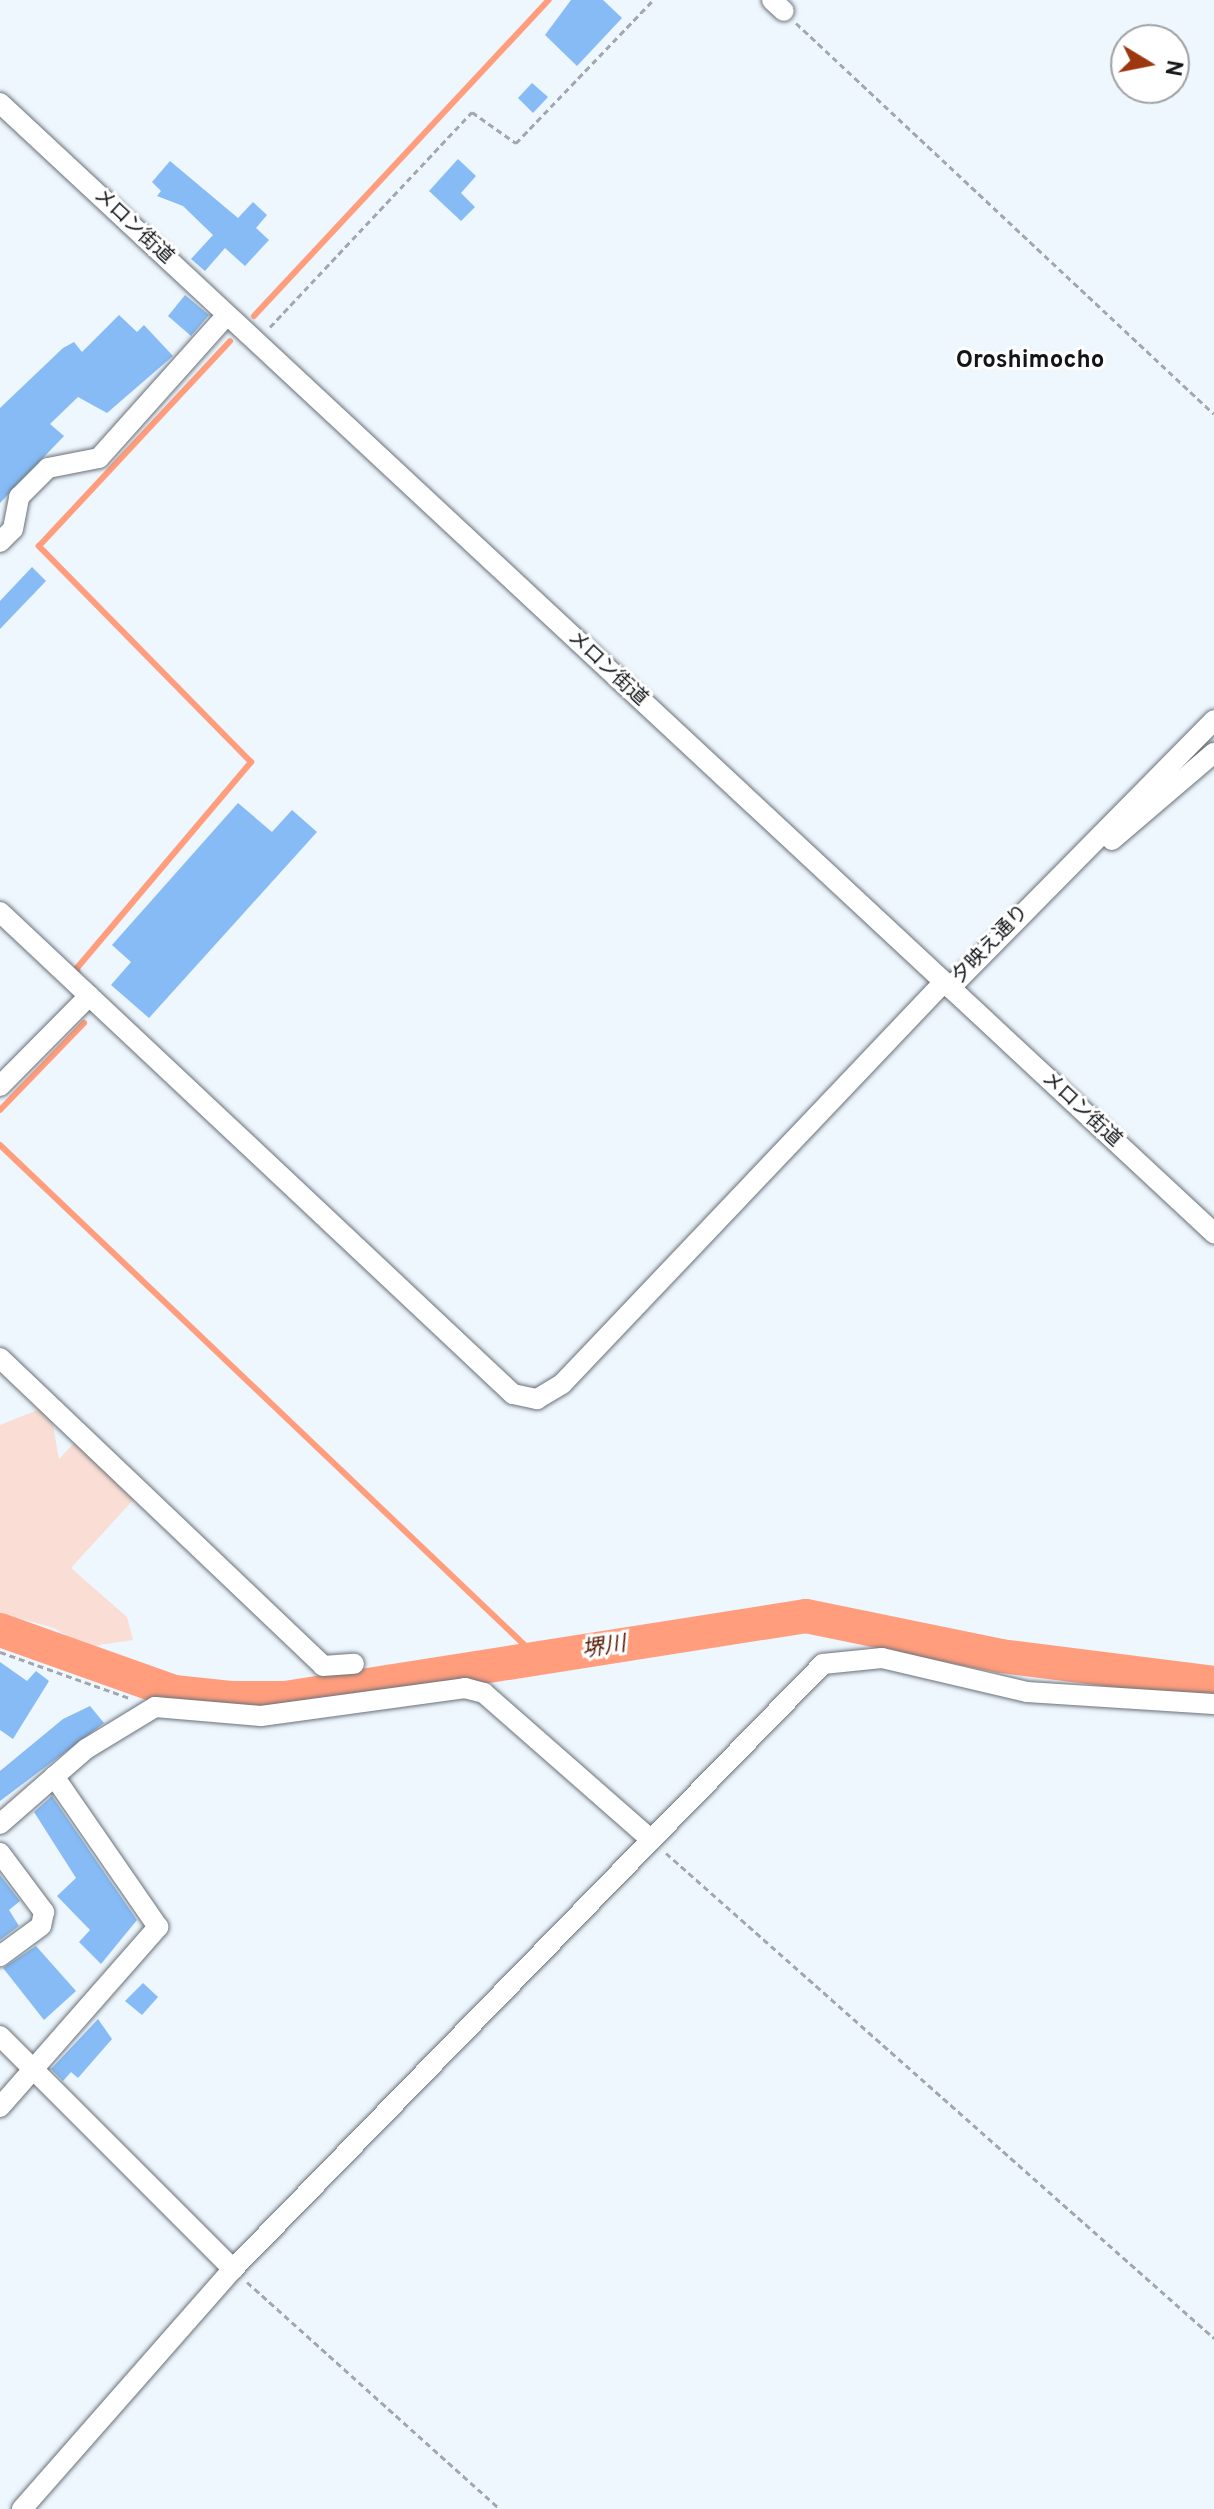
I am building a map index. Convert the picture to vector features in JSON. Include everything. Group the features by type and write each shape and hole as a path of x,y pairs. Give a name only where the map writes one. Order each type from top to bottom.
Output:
{"street":[{"name":"メロン街道","path":"0,103 1214,1233"},
{"path":"0,542 13,529 19,497 48,468 99,458 227,315"},
{"name":"夕映え通り","path":"947,985 1214,720"},
{"name":"夕映え通り","path":"947,985 1214,753"},
{"path":"0,912 513,1394 537,1399 562,1384 947,985"},
{"path":"0,1086 89,996"},
{"path":"0,1358 323,1666 354,1664"},
{"path":"22,2509 233,2269 649,1838 823,1664 882,1658 1027,1692 1214,1704"},
{"path":"2,1820 54,1776 155,1707 261,1716 465,1688 484,1693 649,1838"},
{"path":"0,2107 158,1927 54,1776"},
{"path":"0,1853 44,1912 41,1926 0,1956"},
{"path":"0,2036 31,2071 233,2269"}],"path":[{"path":"256,343 472,112 516,143 653,0"},
{"path":"778,6 1214,414"},
{"path":"0,1652 155,1707"},
{"path":"649,1838 1214,2338"},
{"path":"233,2269 500,2509"}],"shaded area":[{"path":"40,1409 52,1420 59,1459 76,1441 135,1498 71,1568 127,1617 133,1640 85,1647 54,1628 0,1613 0,1425"}],"building":[{"path":"571,0 603,0 622,18 577,66 545,35"},
{"path":"532,83 548,97 533,113 518,98"},
{"path":"458,159 476,176 461,193 475,207 461,221 429,191"},
{"path":"170,161 238,218 253,202 267,215 256,228 269,240 245,266 225,248 205,271 191,259 213,235 183,206 157,196 161,191 152,182"},
{"path":"185,295 209,315 191,336 168,316"},
{"path":"119,315 137,332 144,325 173,356 107,413 78,397 50,424 64,436 0,503 0,408 63,348 74,342 82,352"},
{"path":"32,567 46,581 0,629 0,601"},
{"path":"238,803 272,832 292,810 317,832 149,1018 111,985 131,962 112,945"},
{"path":"0,1662 27,1681 36,1671 49,1681 13,1739 0,1730"},
{"path":"90,1706 104,1723 0,1801 0,1771 63,1719"},
{"path":"52,1796 137,1920 101,1964 79,1942 90,1930 57,1896 76,1878 34,1812"},
{"path":"0,1875 20,1901 9,1910 19,1926 0,1940"},
{"path":"36,1946 76,1991 44,2020 3,1968"},
{"path":"143,1983 158,1997 142,2015 125,2001"},
{"path":"98,2019 112,2039 78,2078 71,2072 63,2081 51,2069"}],"waterway":[{"path":"254,316 549,0"},
{"path":"78,976 77,968 251,762 39,546 230,341"},
{"path":"0,1110 84,1023"},
{"path":"0,1145 537,1657"},
{"name":"堺川","path":"0,1630 174,1692 231,1698 285,1698 806,1616 1001,1656 1214,1683"}],"district":[{"name":"Oroshimocho","path":"1030,362"}]}
